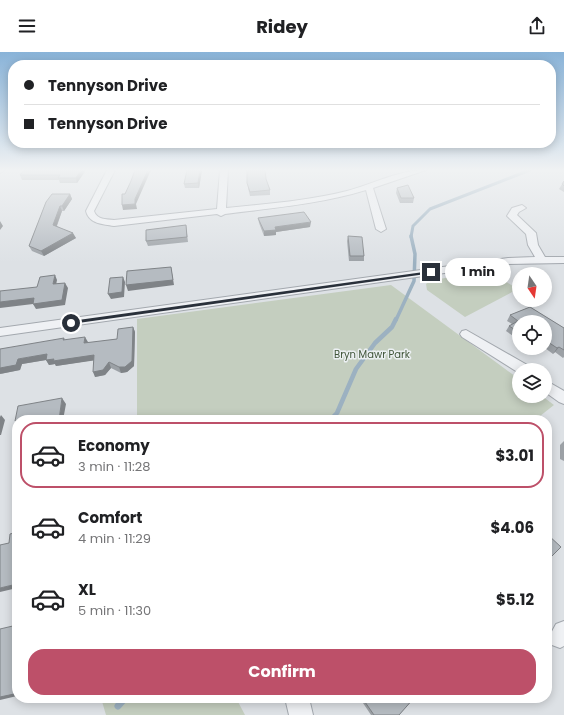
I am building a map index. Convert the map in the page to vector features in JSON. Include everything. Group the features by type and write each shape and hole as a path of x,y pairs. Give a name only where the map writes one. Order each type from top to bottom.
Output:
{"street":[{"path":"95,201 90,210 91,214 98,221 119,223 221,213 298,204 312,201"},
{"path":"221,213 222,201"},
{"path":"373,201 381,229"},
{"path":"522,208 515,210 512,216 531,233 533,245 542,260"},
{"path":"0,332 508,261 564,260"},
{"path":"466,334 513,363"},
{"path":"552,390 564,398"},
{"path":"298,703 301,715"}],"green space":[{"path":"490,272 512,285 512,292 465,317 427,290 426,284 431,280"},
{"name":"Bryn Mawr Park","path":"391,285 512,374 512,403 551,403 554,405 541,415 137,415 137,319"},
{"path":"102,703 239,703 245,715 106,715"}],"building":[{"path":"65,201 62,206 60,206 53,225 73,233 41,251 29,246 46,202"},
{"path":"122,201 135,201 135,204 122,205"},
{"path":"304,212 311,222 275,227 276,230 264,231 258,218"},
{"path":"186,225 187,237 146,241 146,230"},
{"path":"348,236 362,237 364,256 350,256"},
{"path":"171,267 173,280 126,285 127,271"},
{"path":"55,275 53,284 65,283 62,300 33,304 34,298 0,302 0,291 37,287 40,277"},
{"path":"123,277 122,292 108,294 110,278"},
{"path":"530,307 543,315 512,315 512,316 510,315"},
{"path":"552,321 564,328 564,350 559,347 557,348 552,345"},
{"path":"133,327 132,361 125,367 119,367 109,362 103,370 93,372 94,355 53,361 54,359 46,360 47,354 18,359 16,365 0,368 0,349 64,338 63,340 85,337 84,343 117,339 118,329"},
{"path":"62,398 60,415 16,415 18,406"},
{"path":"12,533 12,585 0,588 0,545 9,543 10,534"},
{"path":"552,539 561,547 552,556"},
{"path":"12,626 12,694 0,697 0,629"},
{"path":"366,703 410,703 399,715 374,715"}],"waterway":[{"path":"411,236 413,226 430,209 451,201"},
{"path":"396,320 414,281 415,254 411,236"},
{"path":"335,415 356,369 375,343 392,327 396,319"}],"route":[{"path":"71,323 431,272"}]}
